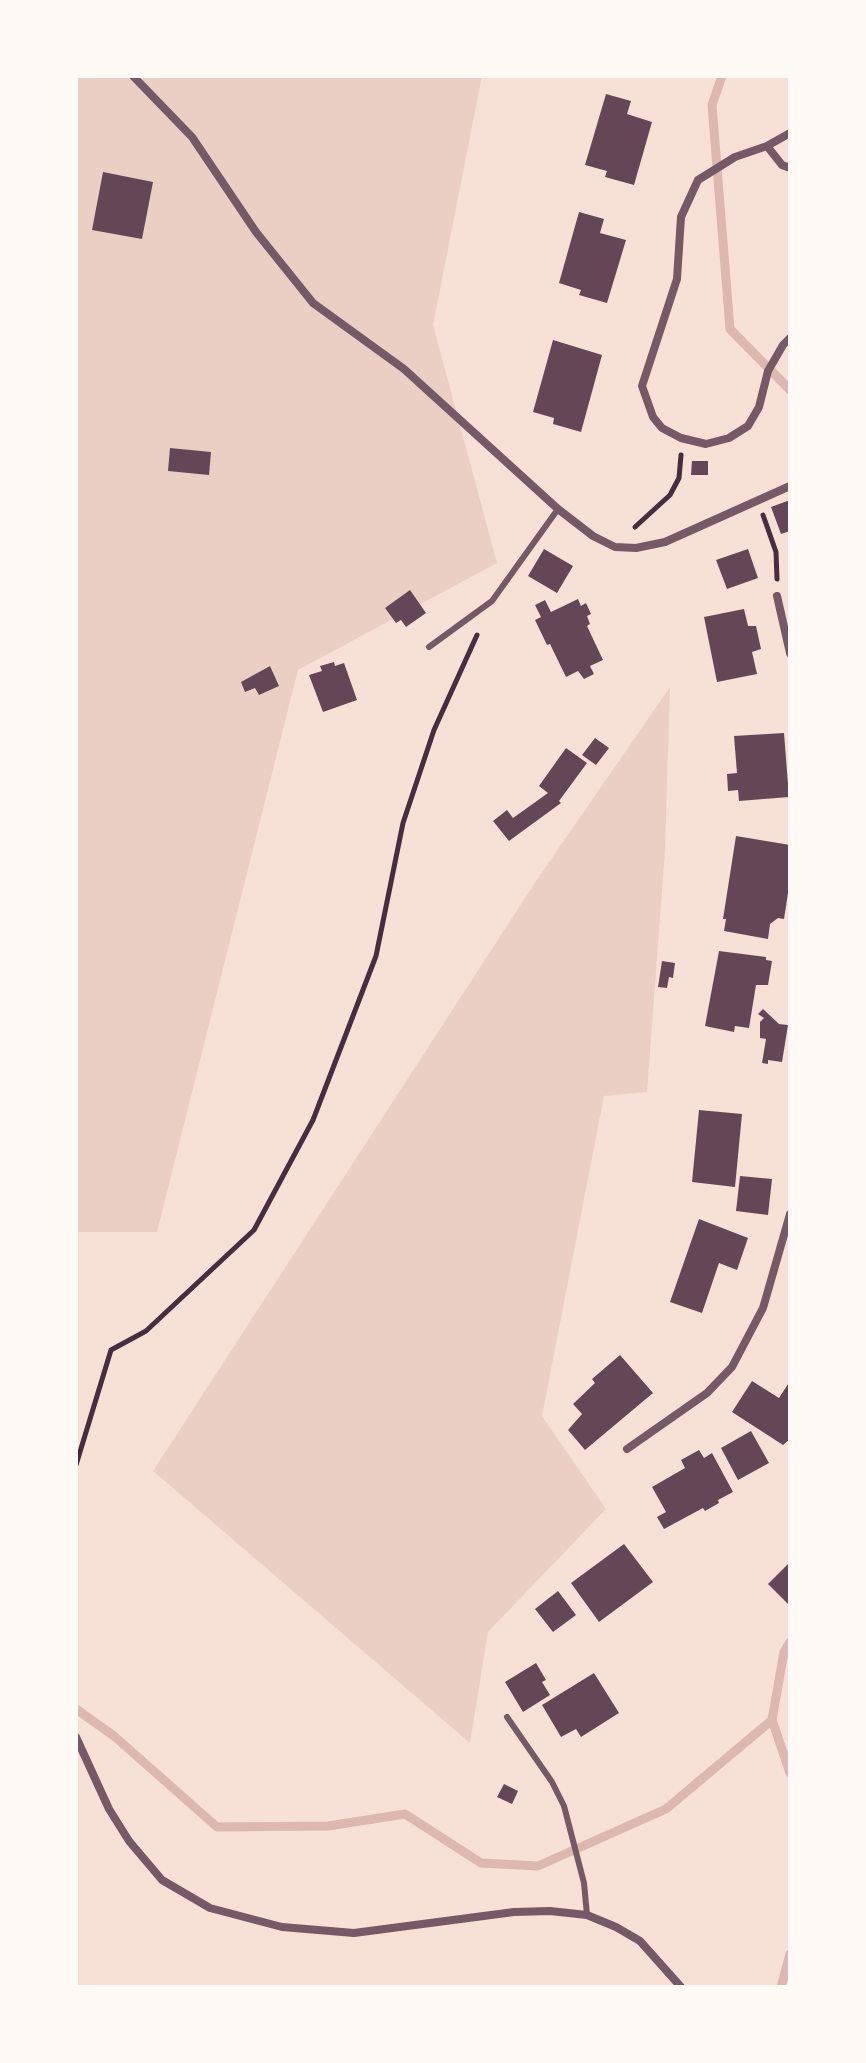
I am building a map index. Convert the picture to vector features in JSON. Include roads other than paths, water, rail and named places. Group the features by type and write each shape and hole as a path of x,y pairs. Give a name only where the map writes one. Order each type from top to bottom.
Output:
{"street":[{"path":"133,76 192,137 256,232 313,303 404,369 558,509 593,536 615,547 636,548 665,542 790,486"},
{"path":"790,133 767,146 735,157 698,180 681,217 677,279 642,386 653,417 662,428 681,438 706,444 729,438 748,426 759,407 768,371 790,338"},
{"path":"767,146 782,165 790,168"},
{"path":"777,596 790,653"},
{"path":"627,1449 707,1393 732,1367 763,1308 790,1214"},
{"path":"76,1737 109,1809 129,1841 162,1880 210,1908 282,1927 354,1933 514,1912 550,1911 587,1915 640,1941 681,1987"}],"lane":[{"path":"429,647 492,601 558,509"},
{"path":"507,1717 552,1782 572,1831 587,1915"}],"waterway":[{"path":"722,76 712,105 730,329 790,390"},
{"path":"76,1709 114,1736 217,1827 328,1826 405,1814 481,1863 538,1866 666,1809 772,1720 784,1652 790,1642"},
{"path":"772,1720 790,1773"},
{"path":"781,1987 790,1954"}]}
